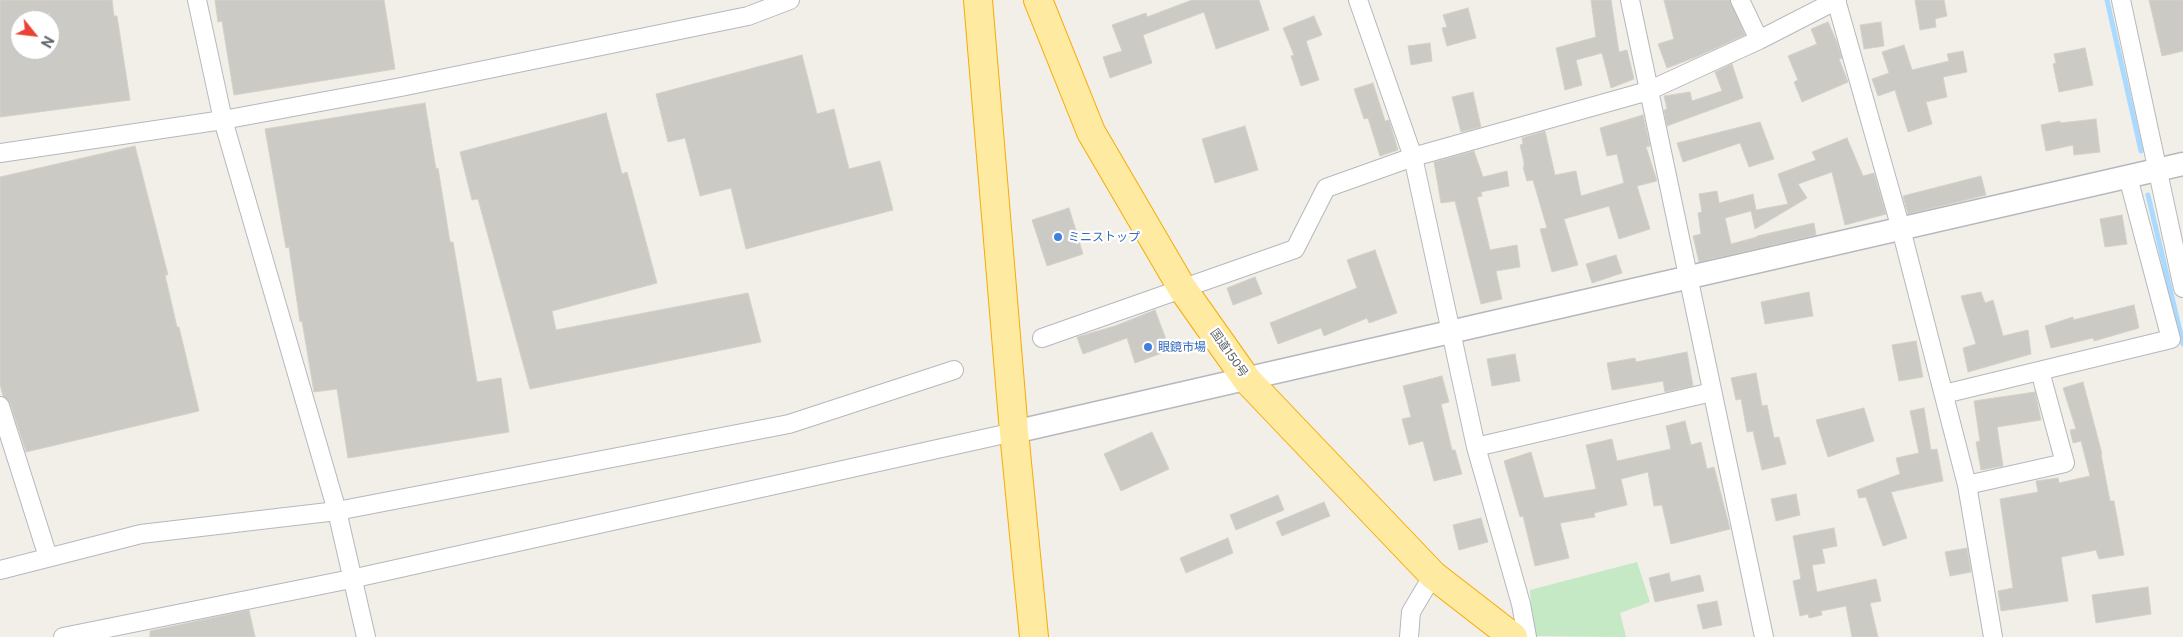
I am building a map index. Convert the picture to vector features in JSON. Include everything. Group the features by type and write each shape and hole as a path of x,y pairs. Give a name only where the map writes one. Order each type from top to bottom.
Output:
{"highway":[{"path":"978,0 1014,432 1034,637"},
{"name":"国道150号","path":"1038,0 1091,132 1182,288 1247,380 1433,575 1513,637"}],"street":[{"path":"197,0 223,120 336,511 366,637"},
{"path":"0,153 223,120 401,87 748,16 790,0"},
{"path":"1358,0 1413,157 1476,447 1521,604 1527,637"},
{"path":"1630,0 1764,637"},
{"path":"1740,0 1759,40"},
{"path":"1042,338 1295,249 1326,188 1413,157 1648,91 1759,40 1837,0 1901,229 1967,485 1993,637"},
{"path":"2121,0 2183,288"},
{"path":"63,637 351,579 1014,432 2183,164"},
{"path":"1944,394 2171,339 2128,177"},
{"path":"0,570 141,534 336,511 789,424 954,370"},
{"path":"1967,485 2065,463 2040,371"},
{"path":"1476,447 1712,392"},
{"path":"0,406 48,557"},
{"path":"1409,637 1411,612 1433,575"}],"green space":[{"path":"1637,562 1650,602 1620,613 1626,637 1534,636 1530,590"}],"building":[{"path":"0,0 112,0 114,16 117,16 130,100 0,117"},
{"path":"215,0 384,0 395,69 234,95 222,21 218,22"},
{"path":"1192,0 1259,0 1269,30 1216,49 1204,12 1143,35 1152,63 1110,78 1103,57 1122,51 1112,25 1146,13 1147,17"},
{"path":"1591,0 1611,0 1619,52 1627,50 1634,79 1611,88 1602,53 1576,60 1582,85 1565,90 1556,48 1596,37"},
{"path":"1664,0 1730,0 1745,35 1667,68 1658,44 1674,39"},
{"path":"1915,0 1944,0 1947,16 1935,19 1936,27 1920,30"},
{"path":"2149,0 2183,0 2183,51 2162,56"},
{"path":"1468,8 1476,38 1447,46 1442,28 1447,27 1443,15"},
{"path":"1314,16 1322,35 1306,41 1319,80 1301,86 1291,56 1294,55 1283,28"},
{"path":"1828,22 1842,58 1839,59 1848,82 1802,102 1794,82 1798,80 1788,56 1817,44 1811,29"},
{"path":"1881,22 1884,46 1864,49 1860,25"},
{"path":"1430,43 1432,61 1411,65 1408,46"},
{"path":"1904,45 1912,70 1949,61 1947,54 1963,51 1967,72 1943,77 1947,97 1926,102 1932,124 1908,132 1895,90 1878,96 1872,79 1889,73 1882,52"},
{"path":"2085,48 2093,85 2059,92 2053,64 2056,63 2054,54"},
{"path":"802,55 817,114 834,109 849,169 880,161 893,210 746,249 731,188 700,196 685,138 668,142 656,94"},
{"path":"1732,64 1743,98 1667,126 1664,110 1667,109 1664,96 1690,92 1692,101 1722,91 1715,72"},
{"path":"1373,83 1385,121 1389,120 1398,150 1380,156 1368,118 1364,119 1354,89"},
{"path":"1473,92 1481,127 1461,132 1452,97"},
{"path":"425,103 450,242 453,242 477,382 501,378 509,432 348,458 337,389 314,392 302,321 300,322 289,247 286,248 265,129"},
{"path":"606,113 622,174 627,172 657,283 552,311 556,330 748,293 761,342 530,389 478,199 472,200 460,152"},
{"path":"1643,115 1650,146 1646,147 1657,181 1637,186 1650,229 1619,239 1609,206 1564,219 1578,265 1552,272 1540,229 1547,228 1533,180 1527,181 1523,167 1524,162 1520,145 1523,144 1522,138 1545,131 1555,175 1576,171 1581,196 1624,183 1617,154 1607,156 1600,128"},
{"path":"2096,119 2100,152 2074,155 2073,145 2046,151 2041,125 2060,121 2060,123"},
{"path":"1760,122 1774,159 1749,167 1740,143 1683,162 1677,143"},
{"path":"1245,126 1258,170 1215,183 1202,139"},
{"path":"1847,138 1863,176 1874,173 1886,214 1845,225 1832,172 1798,184 1807,198 1755,229 1751,211 1725,218 1731,244 1814,223 1816,235 1699,262 1693,236 1701,234 1698,213 1702,212 1699,194 1717,191 1719,203 1753,194 1756,210 1788,204 1778,174 1816,160 1812,152"},
{"path":"135,146 168,275 165,275 199,411 26,452 10,403 3,396 0,384 0,177"},
{"path":"1474,151 1483,177 1507,171 1509,186 1481,192 1482,196 1477,197 1490,250 1517,245 1520,267 1496,271 1502,299 1481,304 1455,201 1441,203 1434,162"},
{"path":"1981,176 1986,195 1908,214 1903,196"},
{"name":"ミニストップ","path":"1069,208 1083,254 1047,266 1032,220"},
{"path":"2122,215 2127,244 2105,247 2100,219"},
{"path":"1375,250 1397,313 1369,323 1367,318 1324,336 1321,328 1278,344 1270,323 1357,288 1347,260"},
{"path":"1616,255 1622,273 1592,283 1586,264"},
{"path":"1255,277 1262,294 1233,305 1227,288"},
{"path":"1809,292 1813,316 1765,324 1761,302"},
{"path":"1981,292 1985,303 1993,300 2003,336 2028,330 2031,354 1968,372 1963,348 1976,344 1961,296"},
{"path":"2134,305 2139,328 2094,341 2093,338 2051,348 2045,326 2073,317 2073,320"},
{"path":"1155,310 1170,350 1135,363 1127,338 1083,354 1077,337 1115,326"},
{"path":"1916,341 1923,377 1899,381 1892,345"},
{"path":"1687,352 1693,386 1665,392 1663,381 1612,390 1607,363 1635,358 1636,362"},
{"path":"1515,354 1520,381 1492,386 1487,359"},
{"path":"1756,373 1762,406 1767,405 1774,438 1779,437 1786,464 1762,470 1753,431 1747,432 1741,399 1736,400 1731,378"},
{"path":"1442,376 1449,402 1441,404 1452,450 1455,450 1462,474 1434,481 1423,441 1409,445 1402,419 1411,417 1403,386"},
{"path":"2083,382 2102,454 2110,501 2114,501 2124,555 2099,559 2096,550 2061,557 2068,601 2001,611 1998,591 2013,588 2000,499 2038,492 2036,481 2058,478 2059,483 2090,476 2081,441 2073,443 2070,430 2076,429 2063,388"},
{"path":"2035,392 2041,420 1997,427 2003,466 1981,470 1976,442 1980,441 1974,401"},
{"path":"1864,408 1874,441 1828,457 1816,420"},
{"path":"1924,408 1931,450 1937,449 1943,481 1891,492 1907,538 1883,546 1866,497 1859,498 1857,490 1900,474 1896,458 1919,453 1910,411"},
{"path":"1685,421 1691,445 1701,442 1707,469 1714,467 1730,529 1671,544 1662,505 1654,506 1648,472 1621,479 1627,505 1594,513 1595,517 1560,523 1569,558 1535,566 1523,516 1520,517 1504,461 1531,452 1544,498 1596,489 1586,445 1612,439 1617,461 1671,449 1666,426"},
{"path":"1152,432 1169,469 1121,491 1104,454"},
{"path":"1796,494 1800,515 1776,521 1771,499"},
{"path":"1278,495 1284,510 1236,530 1230,515"},
{"path":"1324,502 1330,516 1282,536 1276,522"},
{"path":"1481,518 1488,542 1459,550 1453,525"},
{"path":"1834,528 1837,546 1822,549 1825,563 1812,565 1817,592 1876,579 1881,601 1870,603 1878,637 1852,637 1846,606 1821,611 1822,615 1809,618 1808,614 1800,616 1793,581 1801,579 1793,536"},
{"path":"1228,538 1233,553 1186,573 1180,558"},
{"path":"1967,548 1971,572 1950,576 1945,552"},
{"path":"1669,573 1671,582 1700,575 1704,591 1655,602 1649,578"},
{"path":"2148,587 2151,614 2096,623 2092,595"},
{"path":"1717,601 1722,625 1703,629 1697,605"},
{"path":"249,610 255,637 150,637 150,631"}],"waterway":[{"path":"2107,0 2141,151"},
{"path":"2148,195 2183,344"}],"place":[{"name":"ミニストップ","path":"1058,237"},
{"name":"眼鏡市場","path":"1148,347"}]}
